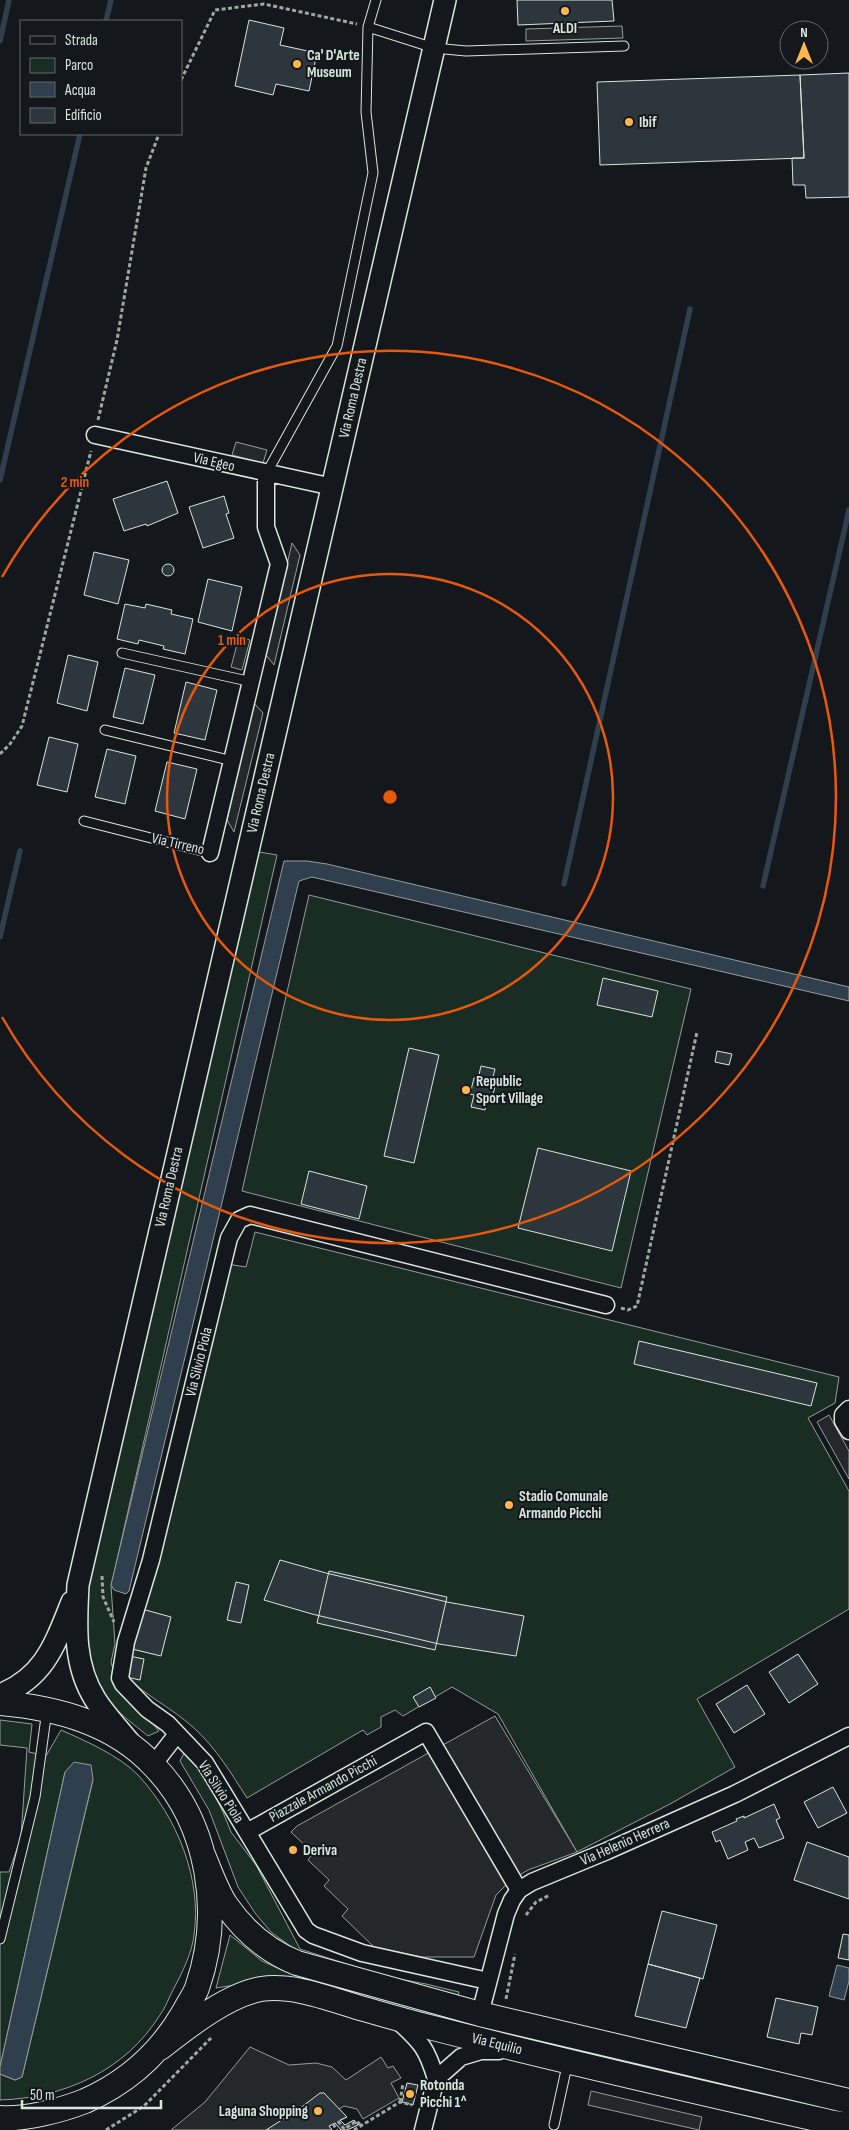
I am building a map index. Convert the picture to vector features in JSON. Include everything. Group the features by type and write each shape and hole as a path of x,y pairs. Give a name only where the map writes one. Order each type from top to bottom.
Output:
{"main road":[{"path":"0,1703 48,1710 83,1719 110,1732 134,1748 154,1765 171,1785 185,1807 196,1832 203,1855 209,1889 211,1923 206,1957 196,1990 160,2048 136,2070 108,2091 57,2111 28,2130"},
{"name":"Via Equilio","path":"203,1855 225,1904 252,1937 281,1956 343,1978 490,2017 849,2101"},
{"name":"Via Equilio","path":"160,2048 193,2022 219,2007 260,1989 280,1988 316,1995 395,2018 523,2051 849,2125"},
{"path":"0,2118 57,2111"}],"street":[{"name":"Via Roma Destra","path":"0,1696 14,1690 33,1676 46,1661 54,1647 78,1585 446,0"},
{"name":"Via Egeo","path":"95,435 266,474 333,487"},
{"name":"Via Tirreno","path":"210,853 279,564 266,527 266,474"},
{"name":"Via Silvio Piola","path":"247,1832 205,1763 168,1724 146,1709 123,1684 120,1678 126,1642 151,1560 229,1238 239,1220 250,1215 606,1305"},
{"path":"849,1409 843,1415 843,1421 849,1431"},
{"name":"Via Roma Destra","path":"78,1585 77,1647 83,1673 95,1700 134,1748"},
{"name":"Piazzale Armando Picchi","path":"247,1832 426,1732 519,1890"},
{"path":"154,1765 177,1734"},
{"name":"Via Helenio Herrera","path":"519,1890 532,1882 735,1794 849,1736"},
{"path":"247,1832 306,1930 362,1952 488,1981"},
{"path":"490,2017 488,1981 506,1914 519,1890"},
{"path":"395,2018 425,2048 436,2079"},
{"path":"423,2130 436,2079 451,2065 471,2054 489,2051 523,2051"}],"lane":[{"path":"266,474 336,346 373,174 366,112 368,27 376,0"},
{"path":"368,27 434,48 466,51 624,46"},
{"path":"122,653 252,682"},
{"path":"105,730 233,761"},
{"name":"Via Tirreno","path":"84,821 210,853"},
{"path":"0,1939 35,1797 48,1710"},
{"path":"554,2125 568,2061"}],"path":[{"path":"182,78 215,10 264,4 368,27"},
{"path":"606,1305 628,1310 637,1306 697,1032"},
{"path":"102,1571 102,1598 109,1615 126,1642"},
{"path":"523,1918 536,1902 554,1894"},
{"path":"490,2017 516,1953"},
{"path":"106,2130 144,2106 215,2035"},
{"path":"354,2130 400,2102 403,2084"},
{"path":"338,2121 344,2129 357,2121 361,2126"},
{"path":"333,2124 337,2130"}],"green space":[{"path":"253,851 277,855 111,1586 115,1644 111,1662 117,1683 159,1731 148,1736 111,1704 95,1681 86,1643 85,1624 89,1585 100,1528"},
{"name":"Republic Sport Village","path":"309,895 691,989 621,1288 242,1191"},
{"name":"Stadio Comunale Armando Picchi","path":"255,1232 839,1377 835,1403 808,1418 849,1491 849,1609 697,1699 735,1767 670,1804 577,1852 498,1714 452,1687 403,1716 395,1710 381,1717 381,1727 367,1735 363,1730 247,1798 223,1761 202,1736 186,1721 126,1677 227,1264 246,1267"},
{"path":"0,1720 32,1724 29,1752 46,1756 61,1730 113,1756 139,1776 165,1811 184,1850 194,1892 195,1914 193,1942 180,1976 162,2012 146,2035 129,2052 91,2078 70,2087 47,2094 0,2100 0,2074 15,2080 22,2077 93,1780 65,1772 0,2067 0,1872 9,1872 21,1837 27,1748 0,1745"},
{"path":"185,1751 199,1764 231,1832 256,1865 300,1949 384,1976 459,1992 458,1996 316,1958 293,1948 271,1932 255,1913 238,1887 209,1810 180,1761"},
{"path":"230,1935 262,1961 304,1980 248,1983 216,1988"}],"shaded area":[{"path":"622,26 623,38 526,41 526,29"},
{"path":"236,442 267,450 263,463 232,455"},
{"path":"292,543 300,555 274,665 266,655"},
{"path":"239,637 250,640 242,670 231,667"},
{"path":"254,703 263,713 234,832 227,820"},
{"path":"829,1415 849,1451 849,1479 817,1422"},
{"path":"495,1716 577,1852 528,1870 511,1880 496,1895 474,1957 422,1957 374,1947 342,1916 348,1909 324,1886 329,1880 308,1860 313,1853 291,1832 297,1826"},
{"path":"250,2047 289,2065 316,2063 332,2067 346,2080 381,2057 388,2068 393,2066 401,2078 391,2083 399,2098 363,2119 357,2109 344,2106 339,2109 347,2117 329,2126 332,2130 171,2130 205,2102"},
{"path":"591,2091 702,2117 699,2130 588,2105"}],"water":[{"path":"284,861 307,861 327,864 849,987 849,1001 312,877 299,881 129,1591 126,1594 114,1590 111,1585"},
{"path":"74,1762 91,1765 93,1779 22,2077 15,2080 0,2074 0,2067 65,1772"},
{"path":"837,1965 849,1968 849,1981 844,2000 829,1996"}],"building":[{"name":"ALDI","path":"517,0 612,0 614,21 518,25"},
{"path":"249,20 284,28 280,45 317,53 309,91 276,84 273,95 235,86"},
{"path":"849,73 849,197 806,198 805,185 793,185 792,158 804,158 800,75"},
{"path":"800,75 804,158 600,165 597,82"},
{"path":"167,481 178,513 147,526 146,524 124,531 113,499"},
{"path":"224,496 229,513 226,514 234,538 203,548 189,507"},
{"path":"94,552 129,560 118,604 84,595"},
{"path":"166,564 170,564 174,570 170,576 166,576 162,572 162,568"},
{"path":"208,579 242,587 232,631 198,622"},
{"path":"125,604 145,608 146,604 172,610 171,614 193,619 185,654 163,649 164,646 139,640 138,644 117,639"},
{"path":"68,655 98,662 87,711 57,703"},
{"path":"125,668 155,675 143,724 113,717"},
{"path":"186,682 217,690 205,740 174,733"},
{"path":"49,737 78,744 67,792 37,785"},
{"path":"107,749 136,756 125,804 95,797"},
{"path":"167,762 197,769 185,819 155,811"},
{"path":"603,978 658,991 652,1017 597,1005"},
{"path":"409,1048 439,1055 414,1163 384,1156"},
{"path":"717,1051 732,1054 729,1065 715,1062"},
{"path":"481,1066 495,1069 492,1081 496,1082 492,1099 487,1098 485,1110 471,1107 474,1095 470,1094 474,1078 478,1079"},
{"path":"538,1148 631,1171 612,1251 518,1228"},
{"path":"309,1171 367,1186 359,1219 301,1204"},
{"path":"639,1341 817,1383 811,1406 634,1364"},
{"path":"280,1560 447,1602 524,1616 516,1656 439,1644 312,1614 264,1600"},
{"path":"329,1571 447,1597 435,1650 317,1623"},
{"path":"236,1582 249,1585 241,1623 227,1620"},
{"path":"142,1609 171,1617 161,1656 132,1649"},
{"path":"798,1654 818,1684 789,1703 769,1672"},
{"path":"129,1656 144,1659 140,1680 126,1677"},
{"path":"747,1685 765,1714 734,1733 716,1704"},
{"path":"430,1687 436,1698 419,1707 413,1697"},
{"path":"833,1787 847,1813 818,1828 804,1802"},
{"path":"774,1804 780,1818 776,1820 784,1838 759,1848 754,1838 745,1842 748,1850 728,1859 720,1840 716,1842 712,1832 737,1821 736,1819 744,1816 744,1818"},
{"path":"807,1842 849,1857 849,1899 794,1880"},
{"path":"662,1911 717,1925 703,1979 648,1964"},
{"path":"843,1934 849,1935 849,1960 838,1958"},
{"path":"648,1964 700,1978 686,2028 635,2016"},
{"path":"776,1998 818,2007 812,2035 801,2033 799,2044 767,2037"},
{"name":"Rotonda Picchi 1^","path":"407,2083 418,2085 413,2105 402,2102"},
{"name":"Laguna Shopping","path":"320,2093 324,2093 347,2117 340,2120 345,2125 354,2120 358,2125 347,2130 341,2130 335,2123 329,2126 332,2130 266,2130 299,2109"}],"waterway":[{"path":"0,41 9,0"},
{"path":"106,20 111,0"},
{"path":"0,480 80,135"},
{"path":"564,884 690,309"},
{"path":"763,886 849,510"},
{"path":"0,937 20,851"}],"place":[{"name":"ALDI","path":"565,11"},
{"name":"Ca' D'Arte Museum","path":"297,64"},
{"name":"Ibif","path":"629,122"},
{"name":"Republic Sport Village","path":"466,1090"},
{"name":"Stadio Comunale Armando Picchi","path":"509,1505"},
{"name":"Deriva","path":"293,1850"},
{"name":"Rotonda Picchi 1^","path":"410,2094"},
{"name":"Laguna Shopping","path":"318,2111"}]}
